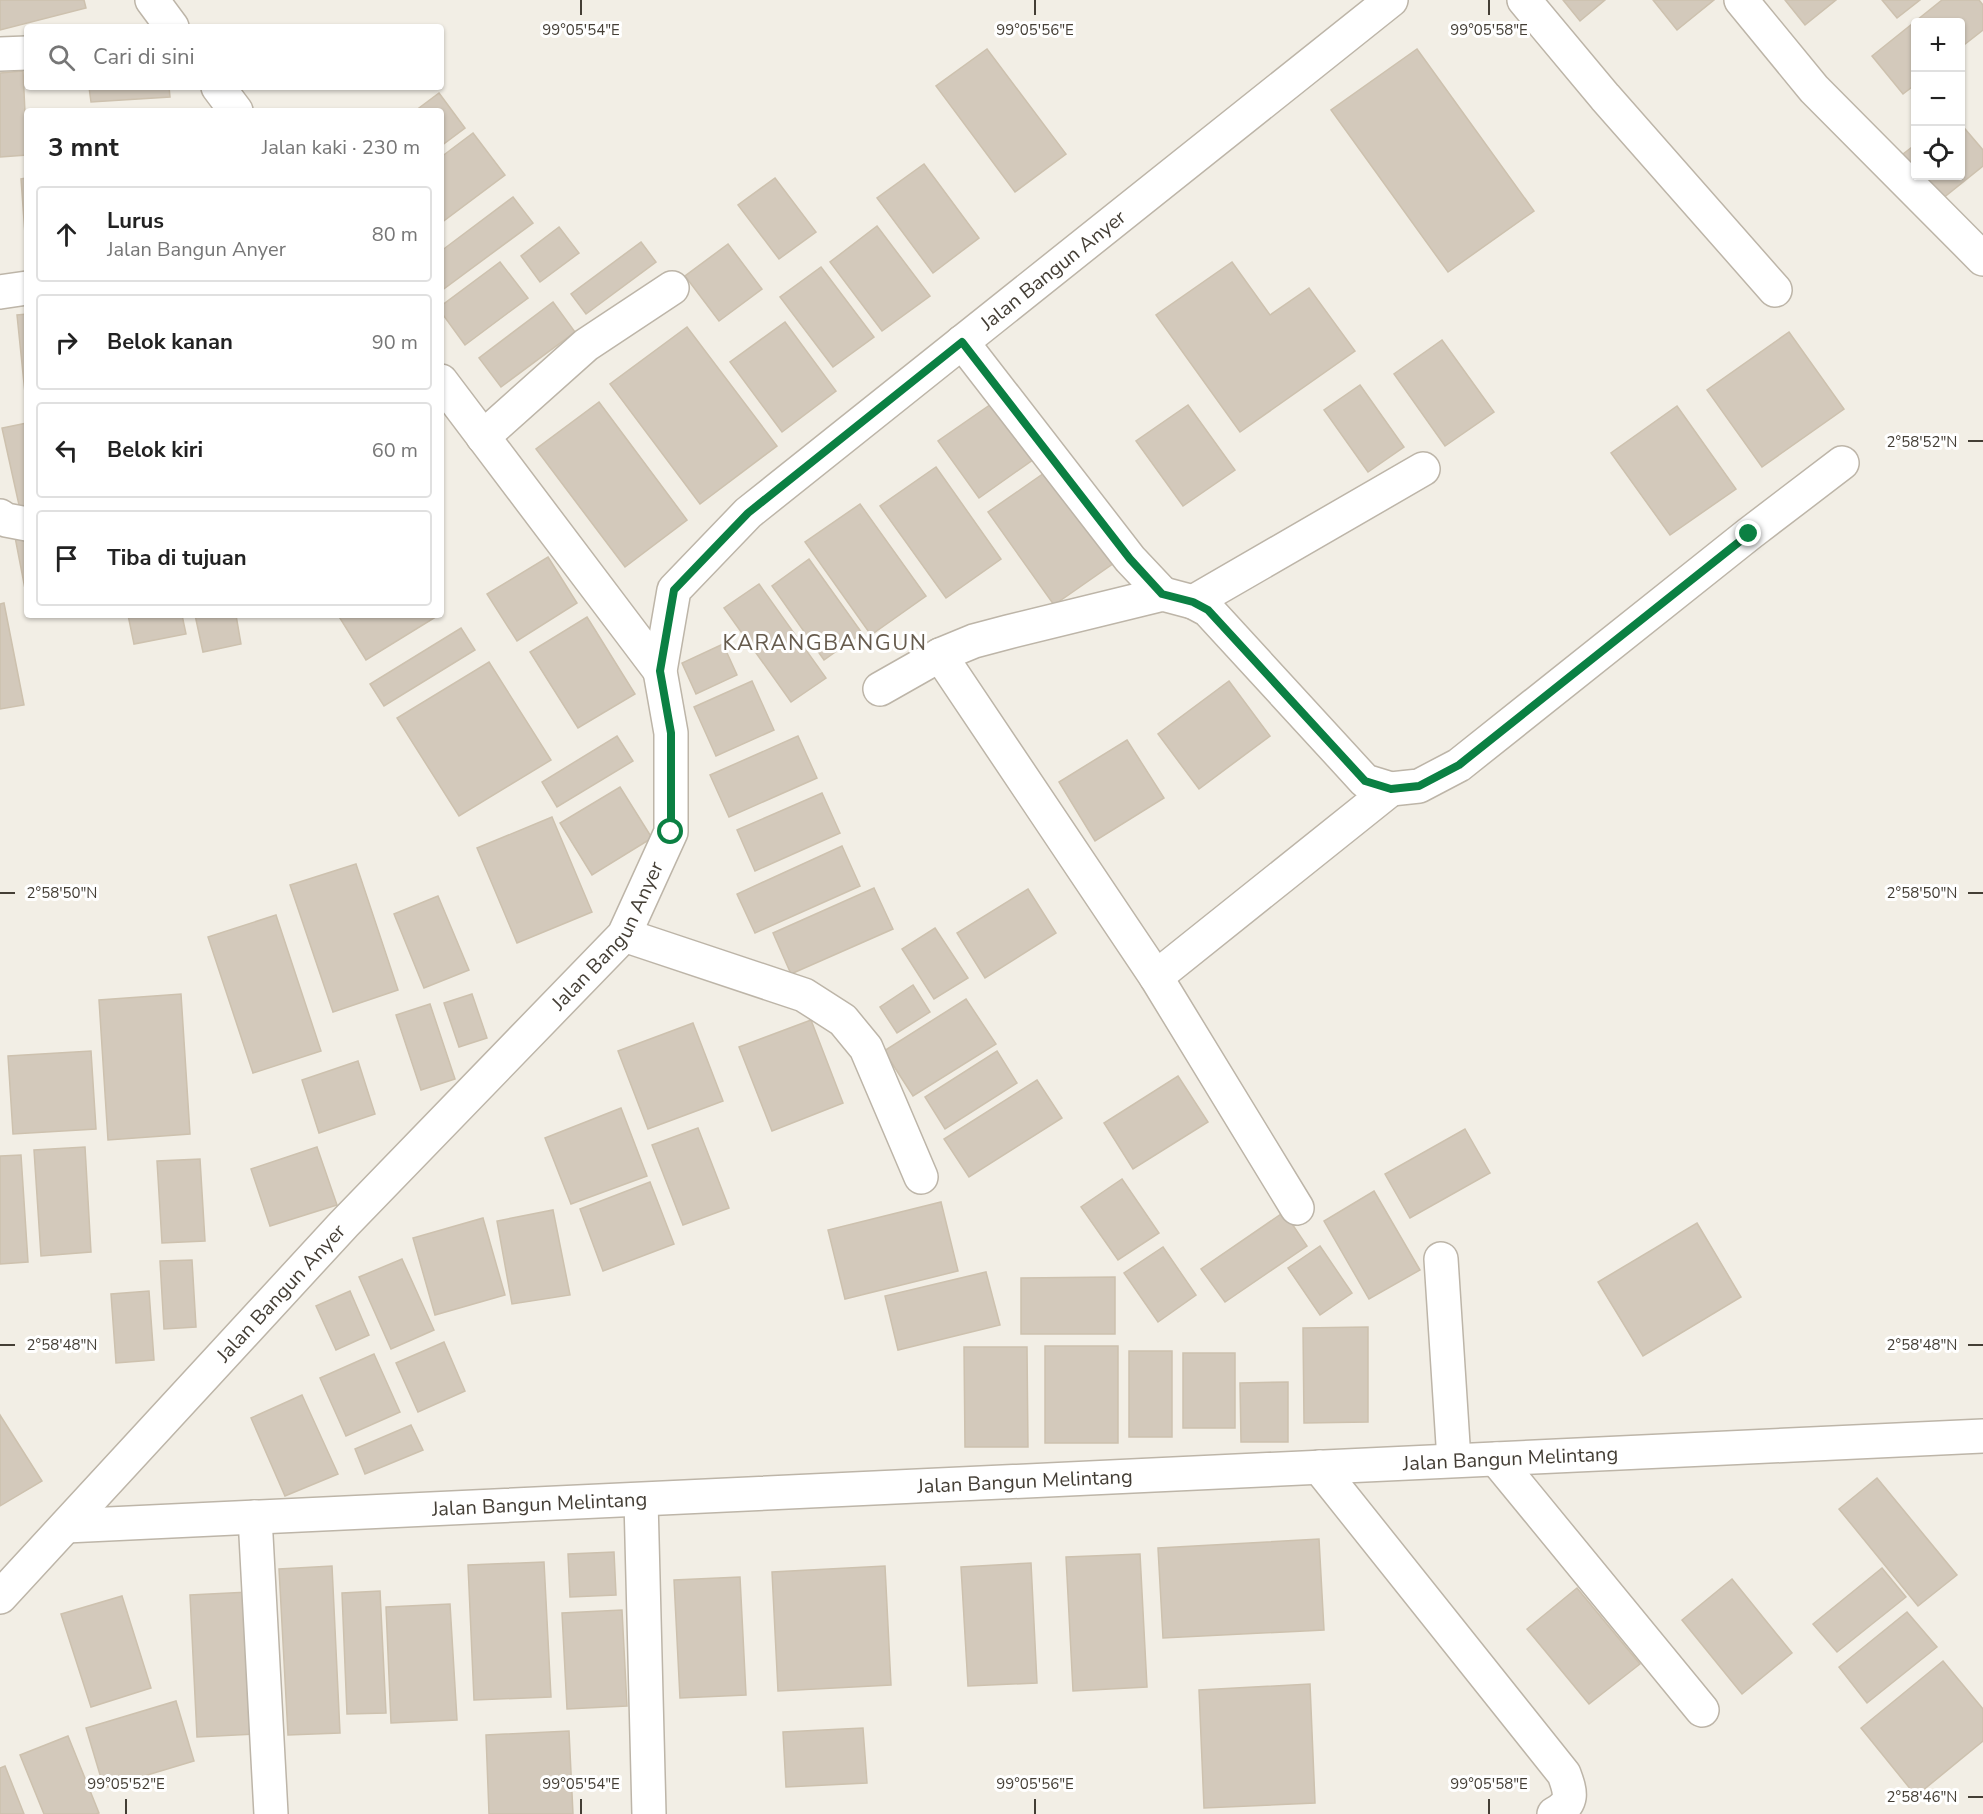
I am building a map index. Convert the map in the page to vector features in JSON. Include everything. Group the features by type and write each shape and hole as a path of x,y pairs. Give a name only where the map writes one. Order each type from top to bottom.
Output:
{"street":[{"name":"Jalan Bangun Anyer","path":"0,1597 344,1224 624,935 671,832 671,733 660,671 674,590 748,513 1391,0"},
{"path":"1524,0 1605,97 1775,290"},
{"path":"1741,0 1814,89 1983,259"},
{"path":"0,54 24,53"},
{"path":"220,90 234,108"},
{"path":"0,292 24,288"},
{"path":"483,436 586,345 672,288"},
{"path":"962,342 1130,559 1178,598 1208,610 1365,781 1391,789 1419,786 1459,765 1749,534 1842,463"},
{"path":"444,385 660,671"},
{"path":"880,689 940,655 975,641 1008,632 1178,598 1423,469"},
{"path":"0,516 6,520 24,524"},
{"path":"940,655 1156,976 1298,1208"},
{"path":"1156,976 1391,789"},
{"path":"624,935 804,995 843,1020 866,1048 921,1177"},
{"path":"1441,1259 1454,1461"},
{"name":"Jalan Bangun Melintang","path":"66,1526 1983,1436"},
{"path":"1496,1459 1702,1710"},
{"path":"1319,1467 1564,1774 1569,1788 1569,1800 1564,1809 1554,1814"},
{"path":"641,1500 649,1814"},
{"path":"255,1517 271,1814"}],"building":[{"path":"0,0 84,0 86,8 0,30"},
{"path":"1563,0 1605,0 1580,21"},
{"path":"1653,0 1714,0 1677,30"},
{"path":"1785,0 1836,0 1805,25"},
{"path":"1882,0 1920,0 1897,18"},
{"path":"1942,0 1979,0 1983,5 1983,30 1965,44 1965,18 1920,18"},
{"path":"1911,25 1911,88 1903,94 1872,56"},
{"path":"987,49 1066,154 1015,192 936,86"},
{"path":"1417,49 1534,211 1448,272 1331,110"},
{"path":"23,71 24,155 0,157 0,73"},
{"path":"89,90 169,90 170,97 91,102"},
{"path":"439,93 465,128 444,144 444,108 419,108"},
{"path":"1965,129 1983,150 1983,166 1937,203 1918,180 1965,180"},
{"path":"473,133 505,175 444,221 444,155"},
{"path":"1911,148 1911,172 1899,157"},
{"path":"924,164 979,238 933,273 877,198"},
{"path":"24,178 24,220 21,179"},
{"path":"775,178 816,232 779,259 738,205"},
{"path":"513,197 533,223 444,289 444,249"},
{"path":"877,226 930,296 882,331 830,262"},
{"path":"559,227 579,253 540,282 521,256"},
{"path":"641,242 656,262 586,314 571,294"},
{"path":"728,244 762,289 719,321 685,276"},
{"path":"500,262 528,298 465,345 444,316 444,304"},
{"path":"1232,262 1270,315 1309,288 1355,351 1240,432 1156,315"},
{"path":"821,267 874,337 833,367 780,297"},
{"path":"553,302 575,332 501,387 479,358"},
{"path":"24,314 24,383 17,315"},
{"path":"785,322 836,391 782,432 730,362"},
{"path":"687,327 777,446 700,504 610,384"},
{"path":"1789,332 1844,409 1762,467 1707,390"},
{"path":"1442,340 1494,412 1445,446 1394,374"},
{"path":"1360,385 1404,447 1368,472 1324,410"},
{"path":"997,400 1037,457 979,498 938,441"},
{"path":"599,402 687,520 625,567 536,449"},
{"path":"1188,405 1235,470 1183,506 1136,441"},
{"path":"1677,406 1736,489 1670,535 1611,453"},
{"path":"24,424 24,513 21,514 2,428"},
{"path":"936,467 1001,559 946,598 880,506"},
{"path":"1047,471 1114,563 1054,605 988,512"},
{"path":"860,504 926,596 871,635 805,542"},
{"path":"24,535 24,584 15,537"},
{"path":"548,557 577,603 517,641 487,594"},
{"path":"809,559 862,633 824,660 772,586"},
{"path":"759,584 826,678 791,702 724,608"},
{"path":"4,603 24,705 0,709 0,604"},
{"path":"587,617 635,694 578,728 530,652"},
{"path":"129,618 183,618 186,634 134,644"},
{"path":"196,618 237,618 241,644 203,652"},
{"path":"340,618 434,618 366,660"},
{"path":"461,628 475,650 384,706 370,684"},
{"path":"723,644 737,675 696,694 682,663"},
{"path":"489,662 551,760 459,816 397,718"},
{"path":"752,681 774,730 716,756 694,707"},
{"path":"1229,681 1270,736 1199,789 1158,734"},
{"path":"617,736 633,761 557,807 542,782"},
{"path":"798,736 817,778 729,817 710,775"},
{"path":"1127,740 1164,798 1095,841 1059,782"},
{"path":"620,787 652,838 592,875 560,823"},
{"path":"822,793 840,833 755,871 737,830"},
{"path":"552,817 592,912 517,943 477,848"},
{"path":"842,846 860,886 755,933 737,894"},
{"path":"356,864 398,990 333,1012 290,885"},
{"path":"874,888 893,929 791,974 773,933"},
{"path":"1028,889 1056,933 985,978 957,933"},
{"path":"438,896 469,970 424,988 394,914"},
{"path":"276,915 321,1051 253,1073 208,937"},
{"path":"935,928 968,978 934,999 902,949"},
{"path":"913,985 930,1012 897,1033 880,1007"},
{"path":"181,994 190,1134 108,1140 99,1000"},
{"path":"472,994 487,1038 459,1047 444,1003"},
{"path":"966,999 996,1044 913,1096 884,1051"},
{"path":"430,1004 455,1079 421,1090 396,1015"},
{"path":"811,1020 843,1103 772,1131 739,1047"},
{"path":"693,1023 723,1101 648,1129 618,1051"},
{"path":"91,1051 96,1129 13,1134 8,1056"},
{"path":"997,1051 1017,1083 945,1129 925,1097"},
{"path":"358,1061 375,1114 319,1133 302,1080"},
{"path":"1178,1076 1208,1122 1133,1169 1104,1123"},
{"path":"1037,1080 1062,1118 969,1177 944,1139"},
{"path":"621,1108 647,1176 571,1204 545,1138"},
{"path":"698,1128 729,1208 683,1225 652,1145"},
{"path":"1465,1129 1490,1173 1410,1218 1385,1174"},
{"path":"85,1147 91,1252 41,1256 34,1150"},
{"path":"317,1147 337,1205 270,1226 251,1169"},
{"path":"21,1155 28,1262 0,1264 0,1156"},
{"path":"200,1159 205,1241 162,1243 157,1161"},
{"path":"1122,1179 1159,1233 1118,1260 1081,1207"},
{"path":"650,1182 674,1244 603,1271 580,1209"},
{"path":"1374,1191 1420,1270 1369,1299 1324,1221"},
{"path":"941,1202 958,1271 845,1299 828,1230"},
{"path":"553,1210 570,1295 512,1304 497,1221"},
{"path":"1284,1212 1307,1246 1225,1302 1201,1269"},
{"path":"483,1218 505,1295 435,1315 413,1238"},
{"path":"1697,1223 1741,1297 1643,1356 1598,1282"},
{"path":"1320,1246 1352,1293 1320,1315 1288,1268"},
{"path":"1163,1247 1196,1295 1158,1322 1124,1273"},
{"path":"402,1259 434,1330 391,1349 359,1277"},
{"path":"192,1260 196,1327 164,1329 160,1261"},
{"path":"986,1272 1000,1325 898,1350 885,1296"},
{"path":"1115,1277 1115,1334 1021,1334 1021,1278"},
{"path":"149,1291 154,1360 116,1363 111,1294"},
{"path":"350,1291 369,1335 336,1350 316,1306"},
{"path":"1368,1327 1368,1422 1304,1423 1303,1328"},
{"path":"444,1342 465,1391 418,1412 396,1363"},
{"path":"1045,1346 1118,1346 1118,1443 1045,1443"},
{"path":"964,1347 1027,1347 1028,1447 965,1447"},
{"path":"1129,1351 1172,1351 1172,1437 1129,1437"},
{"path":"1183,1353 1235,1353 1235,1428 1183,1428"},
{"path":"374,1354 400,1412 346,1436 320,1378"},
{"path":"1288,1382 1288,1442 1241,1442 1240,1383"},
{"path":"302,1395 338,1474 285,1496 251,1418"},
{"path":"0,1415 42,1481 0,1506"},
{"path":"411,1425 423,1450 365,1474 355,1449"},
{"path":"1877,1478 1957,1575 1918,1606 1839,1509"},
{"path":"1319,1539 1324,1630 1163,1638 1158,1548"},
{"path":"614,1552 616,1595 570,1597 568,1554"},
{"path":"1140,1554 1147,1687 1073,1691 1066,1557"},
{"path":"544,1562 551,1697 474,1700 468,1565"},
{"path":"1031,1563 1037,1683 968,1686 961,1567"},
{"path":"332,1566 340,1733 288,1735 279,1569"},
{"path":"885,1566 891,1685 778,1691 772,1572"},
{"path":"1882,1568 1906,1597 1837,1652 1813,1624"},
{"path":"740,1577 746,1695 680,1698 674,1580"},
{"path":"1732,1579 1792,1653 1742,1694 1682,1620"},
{"path":"1577,1588 1640,1664 1589,1704 1527,1629"},
{"path":"380,1591 386,1713 347,1714 342,1593"},
{"path":"249,1592 257,1734 197,1737 190,1595"},
{"path":"122,1596 151,1688 91,1707 61,1614"},
{"path":"450,1604 457,1720 391,1723 386,1607"},
{"path":"622,1610 627,1706 567,1709 562,1613"},
{"path":"1907,1612 1937,1647 1867,1703 1839,1667"},
{"path":"1943,1661 1983,1709 1983,1741 1916,1796 1861,1728"},
{"path":"1310,1684 1315,1803 1204,1808 1199,1690"},
{"path":"176,1701 194,1761 104,1788 86,1728"},
{"path":"863,1728 867,1783 786,1787 783,1732"},
{"path":"569,1731 573,1814 489,1814 486,1735"},
{"path":"68,1736 99,1813 44,1814 20,1755"},
{"path":"5,1766 24,1814 0,1814 0,1768"}],"district":[{"name":"KARANGBANGUN","path":"825,643"}],"route":[{"path":"671,832 671,733 660,671 674,590 748,513 962,342 1130,559 1162,594 1193,602 1208,610 1365,781 1391,789 1419,786 1459,765 1749,534"}]}
